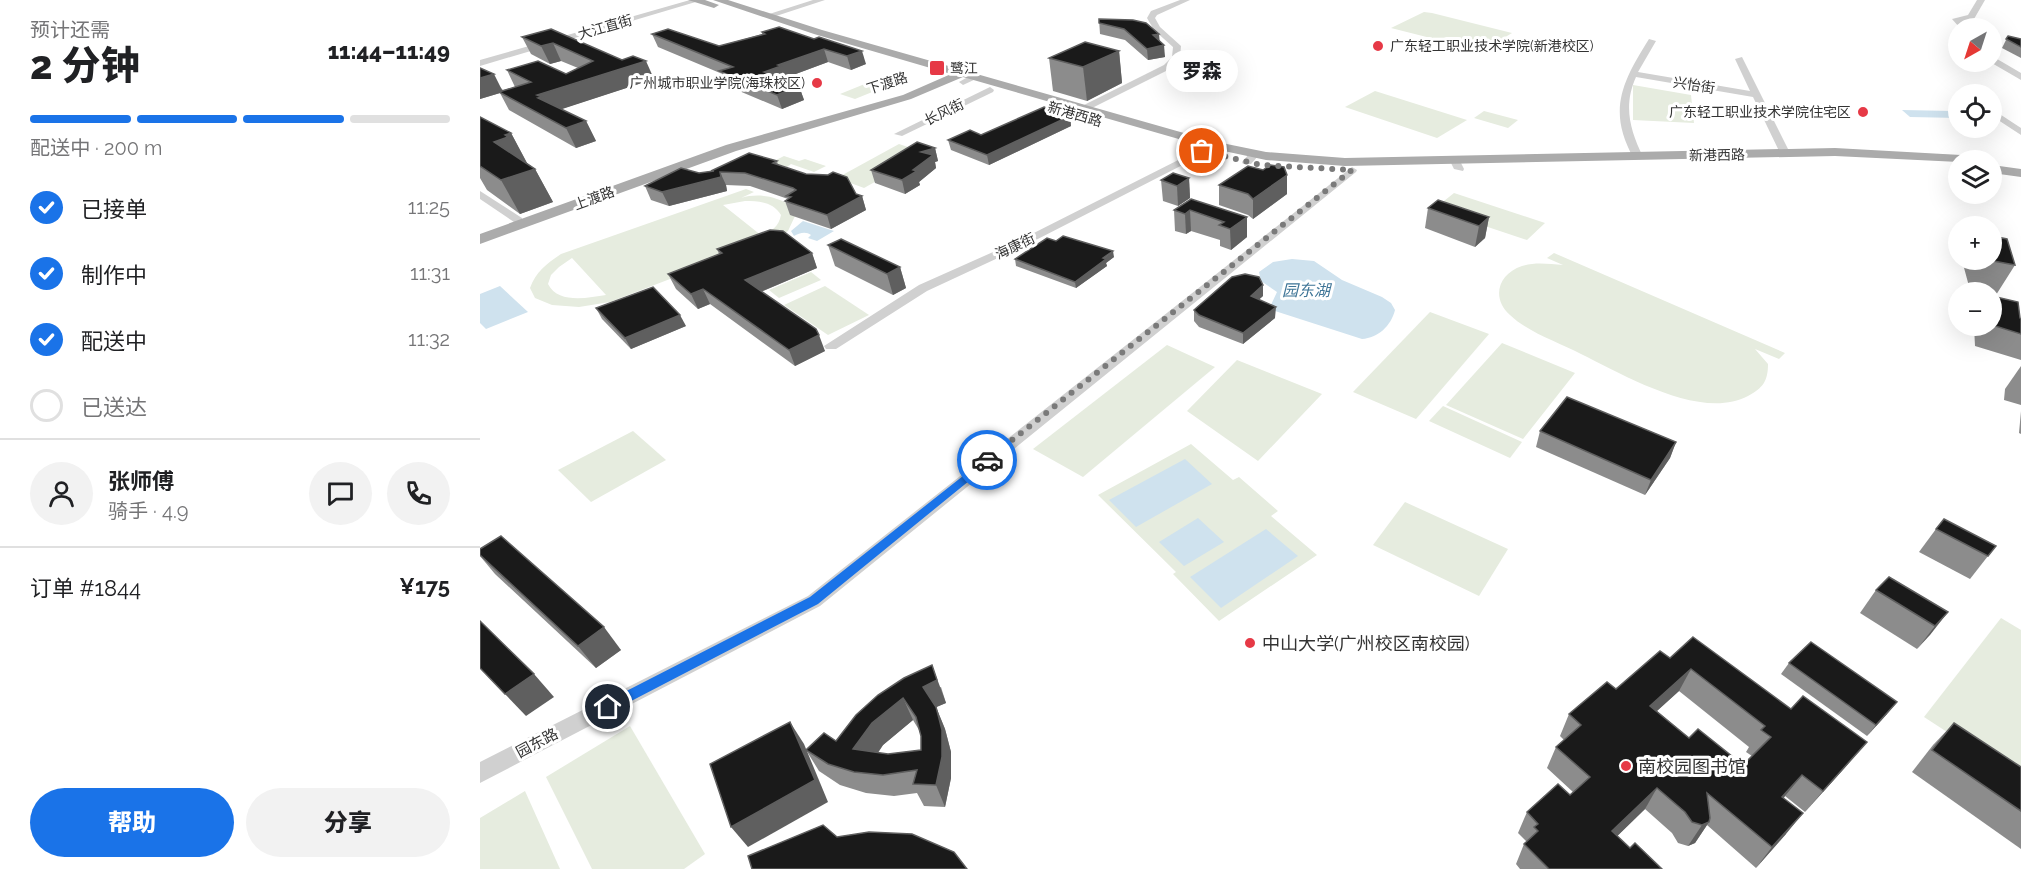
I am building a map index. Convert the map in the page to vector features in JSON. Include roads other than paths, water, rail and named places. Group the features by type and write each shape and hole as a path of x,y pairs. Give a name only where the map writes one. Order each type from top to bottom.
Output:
{"main road":[{"path":"694,0 719,2"},
{"name":"新港西路","path":"702,0 719,2 934,64 990,90 1202,151 1251,158 1457,165 1861,161 1948,165"},
{"name":"新港西路","path":"719,2 776,27 923,69 1085,108 1288,167 1352,170 1785,153 1886,153 1948,158"},
{"path":"923,69 934,64"},
{"name":"下渡路","path":"706,155 900,99 960,77"},
{"name":"上渡路","path":"480,234 706,155"},
{"name":"上渡路","path":"480,239 706,155"},
{"path":"2002,163 2021,166"},
{"path":"2002,170 2021,173"}],"street":[{"name":"大江直街","path":"480,63 694,0"},
{"path":"767,16 821,0"},
{"path":"1085,108 1167,67 1176,57 1177,46 1157,28 1151,18 1154,13 1186,0"},
{"path":"1964,18 1971,17 1981,0"},
{"path":"1638,157 1626,133 1623,95 1652,41"},
{"path":"1738,59 1785,153"},
{"path":"2002,65 2021,77"},
{"name":"兴怡街","path":"1633,74 1756,95"},
{"name":"长风街","path":"899,134 990,90"},
{"path":"2002,119 2021,132"},
{"name":"海康街","path":"831,346 923,288 1024,243 1202,151"},
{"name":"园东路","path":"480,773 814,601 1352,170"},
{"path":"480,194 518,220"}],"water":[{"path":"1902,110 1948,111 1948,118 1910,117"},
{"path":"803,221 834,231 817,241 808,238 811,235 807,233 794,236 791,231"},
{"name":"园东湖","path":"1292,259 1314,261 1342,280 1382,297 1391,303 1395,310 1390,321 1378,334 1362,339 1275,311 1270,307 1277,292 1261,281 1259,272 1273,262"},
{"path":"500,286 528,312 486,329 480,323 480,294"},
{"path":"1185,459 1212,484 1136,527 1109,500"},
{"path":"1198,518 1224,542 1184,566 1159,542"},
{"path":"1266,529 1298,556 1221,608 1190,577"}],"place":[{"name":"广东轻工职业技术学院(新港校区)","path":"1378,46"},
{"name":"鹭江","path":"937,68"},
{"name":"广州城市职业学院(海珠校区)","path":"817,83"},
{"name":"广东轻工职业技术学院住宅区","path":"1863,112"},
{"name":"罗森","path":"1202,151"},
{"name":"中山大学(广州校区南校园)","path":"1250,643"},
{"name":"南校园图书馆","path":"1626,766"}]}
